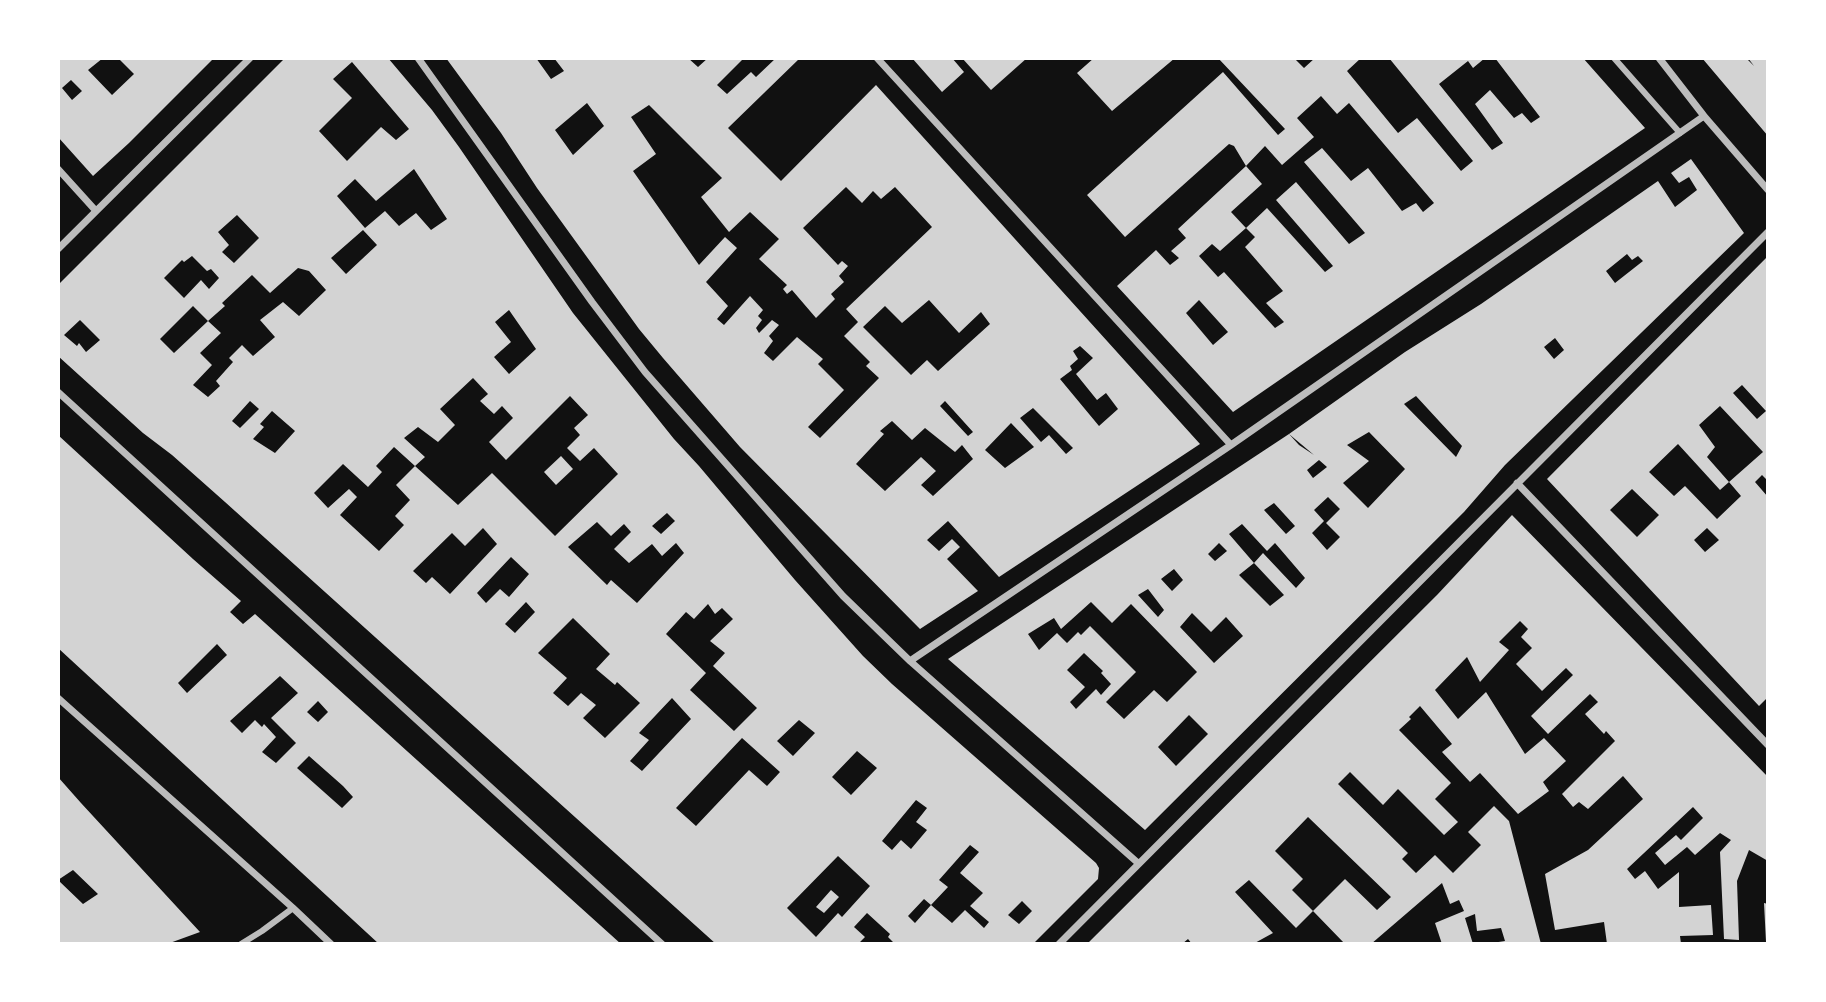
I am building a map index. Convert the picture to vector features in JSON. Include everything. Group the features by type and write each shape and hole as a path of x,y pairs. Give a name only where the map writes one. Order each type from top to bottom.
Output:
{"street":[{"path":"58,249 250,58"},
{"path":"418,58 645,372 843,596 910,662 1138,863"},
{"path":"877,58 1231,445"},
{"path":"1614,58 1680,133"},
{"path":"1659,58 1704,116 1768,190"},
{"path":"910,662 1231,445 1704,116"},
{"path":"58,169 96,211"},
{"path":"1059,944 1768,232"},
{"path":"58,391 662,944"},
{"path":"1517,483 1768,745"},
{"path":"58,698 331,944"},
{"path":"241,944 293,908"}],"building":[{"path":"58,58 103,58 88,70 112,95 134,74 118,58 214,58 93,176 58,137","holes":["71,80 82,91 72,100 62,88"]},
{"path":"285,58 388,58 459,147 573,313 674,439 795,580 863,656 892,684 1096,863 1099,868 1098,879 1033,944 895,944 888,937 890,934 867,913 854,927 865,937 858,944 716,944 225,502 58,356 58,285","holes":["352,62 409,129 396,140 381,127 347,161 319,131 352,98 333,79","414,169 447,219 431,230 416,213 399,226 385,211 365,228 337,196 355,179 376,201","237,215 259,238 234,263 222,252 229,245 218,232","363,230 377,245 346,274 331,258","192,256 207,271 211,269 219,278 209,289 201,280 184,298 164,278 182,260 184,262","298,268 309,271 326,290 299,316 283,302 260,320 275,337 253,356 242,345 229,358 233,362 216,381 220,386 208,397 193,385 212,365 200,353 221,333 208,321 225,306 222,303 252,275 270,293","193,306 208,321 174,353 160,339","509,310 536,349 509,374 494,357 511,342 495,322","80,320 100,340 86,352 79,343 77,346 64,335","473,378 488,394 480,401 494,414 502,406 513,418 489,442 506,460 570,396 588,415 574,428 580,435 567,448 580,461 594,448 618,474 555,536 492,473 458,505 415,466 425,457 404,438 418,427 438,442 455,425 440,409","250,401 259,409 240,428 232,421","272,411 295,431 275,453 253,439 264,427 260,424","394,447 415,466 396,485 410,500 395,516 404,525 379,551 340,515 357,497 349,489 328,508 314,493 343,464 368,487 382,472 376,466","667,513 675,521 661,534 652,526","597,522 611,536 624,524 631,532 614,549 629,563 652,544 662,556 676,543 684,553 637,603 611,580 607,585 568,547","483,528 497,544 450,594 432,577 426,583 413,571 452,533 465,546","511,557 529,574 509,597 500,589 486,603 477,593","526,602 535,612 515,633 505,624","708,604 715,614 722,608 733,619 710,641 725,653 713,666 757,708 734,731 690,690 706,673 666,634 686,612 694,619","573,618 610,654 596,669 615,685 617,682 640,703 605,738 583,718 596,705 581,693 568,706 553,693 567,678 538,653","672,698 691,719 642,771 630,761 649,740 639,733","799,720 815,733 793,756 777,741","742,738 780,772 767,786 749,770 696,826 676,808","857,751 877,768 851,795 832,777","916,800 927,808 916,822 927,830 911,849 901,840 892,850 882,841","970,845 979,852 960,873 983,893 970,906 989,922 984,928 965,910 952,923 931,905 948,887 939,880","838,856 870,886 842,917 838,913 816,937 787,908","924,899 931,905 915,923 908,916","1022,901 1032,911 1019,924 1008,915"]},
{"path":"446,58 536,58 551,79 564,71 554,58 688,58 698,67 708,58 744,58 717,85 727,94 751,72 756,77 776,58 800,58 728,128 781,181 876,85 1200,444 999,577 948,521 927,540 939,551 952,539 960,547 947,559 978,591 920,629 740,447 663,358 537,188","holes":["587,103 604,126 573,155 555,130","649,105 722,178 701,197 729,232 750,212 779,239 759,259 787,285 783,289 787,294 792,290 816,318 835,299 831,294 844,282 839,276 848,266 842,261 838,265 803,228 846,187 862,203 873,191 881,199 895,187 932,227 846,309 858,322 844,336 870,362 866,366 879,378 820,438 808,427 844,390 818,364 823,359 797,337 773,361 764,353 773,341 769,336 779,325 772,320 759,333 756,328 762,320 758,316 763,310 750,296 724,325 717,319 728,306 706,282 737,248 725,237 699,265 633,171 656,154 631,117","929,300 959,333 981,312 990,324 938,371 927,360 911,375 863,327 885,306 902,323","1080,346 1093,358 1076,374 1097,400 1106,393 1118,409 1099,426 1060,379 1072,370 1070,366 1078,359 1073,351","945,401 973,432 968,436 940,406","1033,408 1073,448 1066,454 1049,435 1041,442 1020,418","892,421 912,440 925,428 955,452 962,445 973,459 933,496 921,485 936,471 921,457 885,491 856,464 884,434 880,431","1011,423 1034,447 1005,468 985,450"]},
{"path":"912,58 952,58 964,72 942,92"},
{"path":"962,58 1027,58 991,90"},
{"path":"1094,58 1175,58 1112,111 1077,73"},
{"path":"1218,58 1294,58 1304,68 1315,58 1361,58 1347,71 1398,133 1417,118 1461,171 1473,161 1389,58 1485,58 1473,68 1468,61 1439,84 1492,150 1503,143 1475,104 1490,90 1514,118 1522,113 1531,123 1540,117 1495,58 1583,58 1645,128 1233,412 1117,286 1156,250 1170,265 1179,258 1171,251 1186,238 1178,229 1246,166 1234,146 1229,144 1125,237 1087,195 1223,72 1278,135 1285,129","holes":["1321,96 1337,114 1349,103 1434,203 1423,212 1416,203 1402,211 1368,168 1351,181 1322,148 1304,162 1365,233 1349,244 1296,182 1276,200 1333,266 1325,272 1267,208 1246,228 1231,212 1262,184 1246,166 1265,146 1282,165 1314,137 1297,118","1246,228 1255,237 1245,247 1283,291 1266,303 1284,322 1275,328 1224,272 1218,277 1199,256 1212,244 1220,251","1199,300 1228,332 1213,345 1186,313"]},
{"path":"1702,58 1746,58 1754,66 1748,58 1768,58 1768,136"},
{"path":"1691,159 1744,233 1505,465 1464,512 1145,830 948,659 1289,434 1658,181 1675,207 1697,190 1689,177 1679,183 1671,173","holes":["1627,254 1632,260 1638,256 1643,261 1615,283 1606,271","1555,338 1564,350 1554,359 1544,347","1416,396 1462,446 1456,457 1404,404","1369,432 1405,469 1368,508 1343,483 1369,461 1347,445","1289,434 1314,455 1299,445","1319,460 1327,467 1313,478 1307,470","1328,497 1340,509 1326,523 1340,537 1327,550 1312,533 1324,521 1314,510","1274,503 1295,526 1286,534 1264,510","1242,524 1267,551 1275,543 1305,578 1296,588 1263,553 1254,563 1229,534","1219,543 1227,551 1215,561 1208,554","1254,563 1284,595 1270,606 1239,575","1174,569 1183,580 1172,591 1161,579","1148,589 1164,610 1158,617 1138,595","1091,602 1112,623 1131,604 1197,672 1167,702 1154,690 1124,719 1106,702 1136,672 1090,626 1081,635 1078,632 1067,643 1057,633 1039,650 1028,634 1054,618 1061,629","1192,613 1211,632 1226,617 1243,636 1214,663 1180,627","1084,653 1103,671 1101,673 1111,684 1101,695 1096,689 1076,709 1070,702 1085,687 1067,670","1189,715 1208,734 1176,766 1158,747"]},
{"path":"1768,256 1768,481 1762,475 1755,482 1768,497 1768,697 1759,706 1547,479","holes":["1742,385 1766,411 1757,419 1733,393","1720,406 1763,452 1729,482 1707,457 1715,447 1699,425","1678,444 1720,490 1729,482 1741,496 1717,519 1685,486 1674,496 1649,472","1632,489 1659,515 1637,537 1610,510","1707,528 1719,540 1705,552 1694,540"]},
{"path":"58,435 241,601 230,612 243,624 255,614 621,944 379,944 58,648","holes":["217,644 227,655 187,693 178,683","280,676 298,693 271,718 296,743 276,763 262,752 276,737 264,724 262,727 255,720 242,733 230,721","318,701 328,712 318,722 307,712","309,756 353,797 342,808 297,768"]},
{"path":"561,456 573,469 556,485 544,472"},
{"path":"1512,515 1768,777 1768,861 1749,850 1737,881 1739,940 1724,939 1720,852 1731,840 1720,833 1695,855 1687,847 1665,865 1655,853 1676,835 1681,840 1703,818 1693,807 1627,869 1635,879 1645,871 1658,889 1679,872 1679,907 1711,905 1713,935 1680,936 1681,944 1607,944 1604,922 1555,930 1545,874 1588,850 1643,799 1623,776 1588,809 1579,802 1573,807 1562,794 1615,741 1606,731 1604,734 1585,714 1598,702 1590,694 1548,734 1531,716 1573,675 1566,668 1542,691 1516,664 1532,648 1521,637 1528,629 1520,621 1499,642 1509,650 1480,682 1467,657 1435,690 1458,719 1486,692 1525,754 1544,738 1566,761 1543,782 1549,791 1518,814 1480,773 1470,782 1442,752 1452,744 1420,706 1399,730 1451,783 1435,799 1458,822 1444,835 1398,789 1383,805 1350,772 1338,784 1408,853 1402,859 1416,873 1435,855 1453,873 1481,845 1468,832 1494,806 1509,821 1541,944 1493,944 1505,941 1501,928 1477,931 1475,914 1465,918 1473,944 1442,944 1435,923 1464,911 1459,900 1450,904 1442,883 1371,944 1345,944 1313,911 1296,928 1249,880 1235,892 1273,933 1253,944 1192,944 1188,939 1182,944 1087,944 1437,595","holes":["1308,817 1391,897 1377,910 1345,879 1313,911 1292,890 1303,879 1275,851"]},
{"path":"58,777 200,932 167,944 58,944","holes":["73,870 98,894 83,904 58,880"]},
{"path":"831,890 839,897 824,913 816,907"},
{"path":"1764,903 1768,904 1768,942 1766,942"}]}
